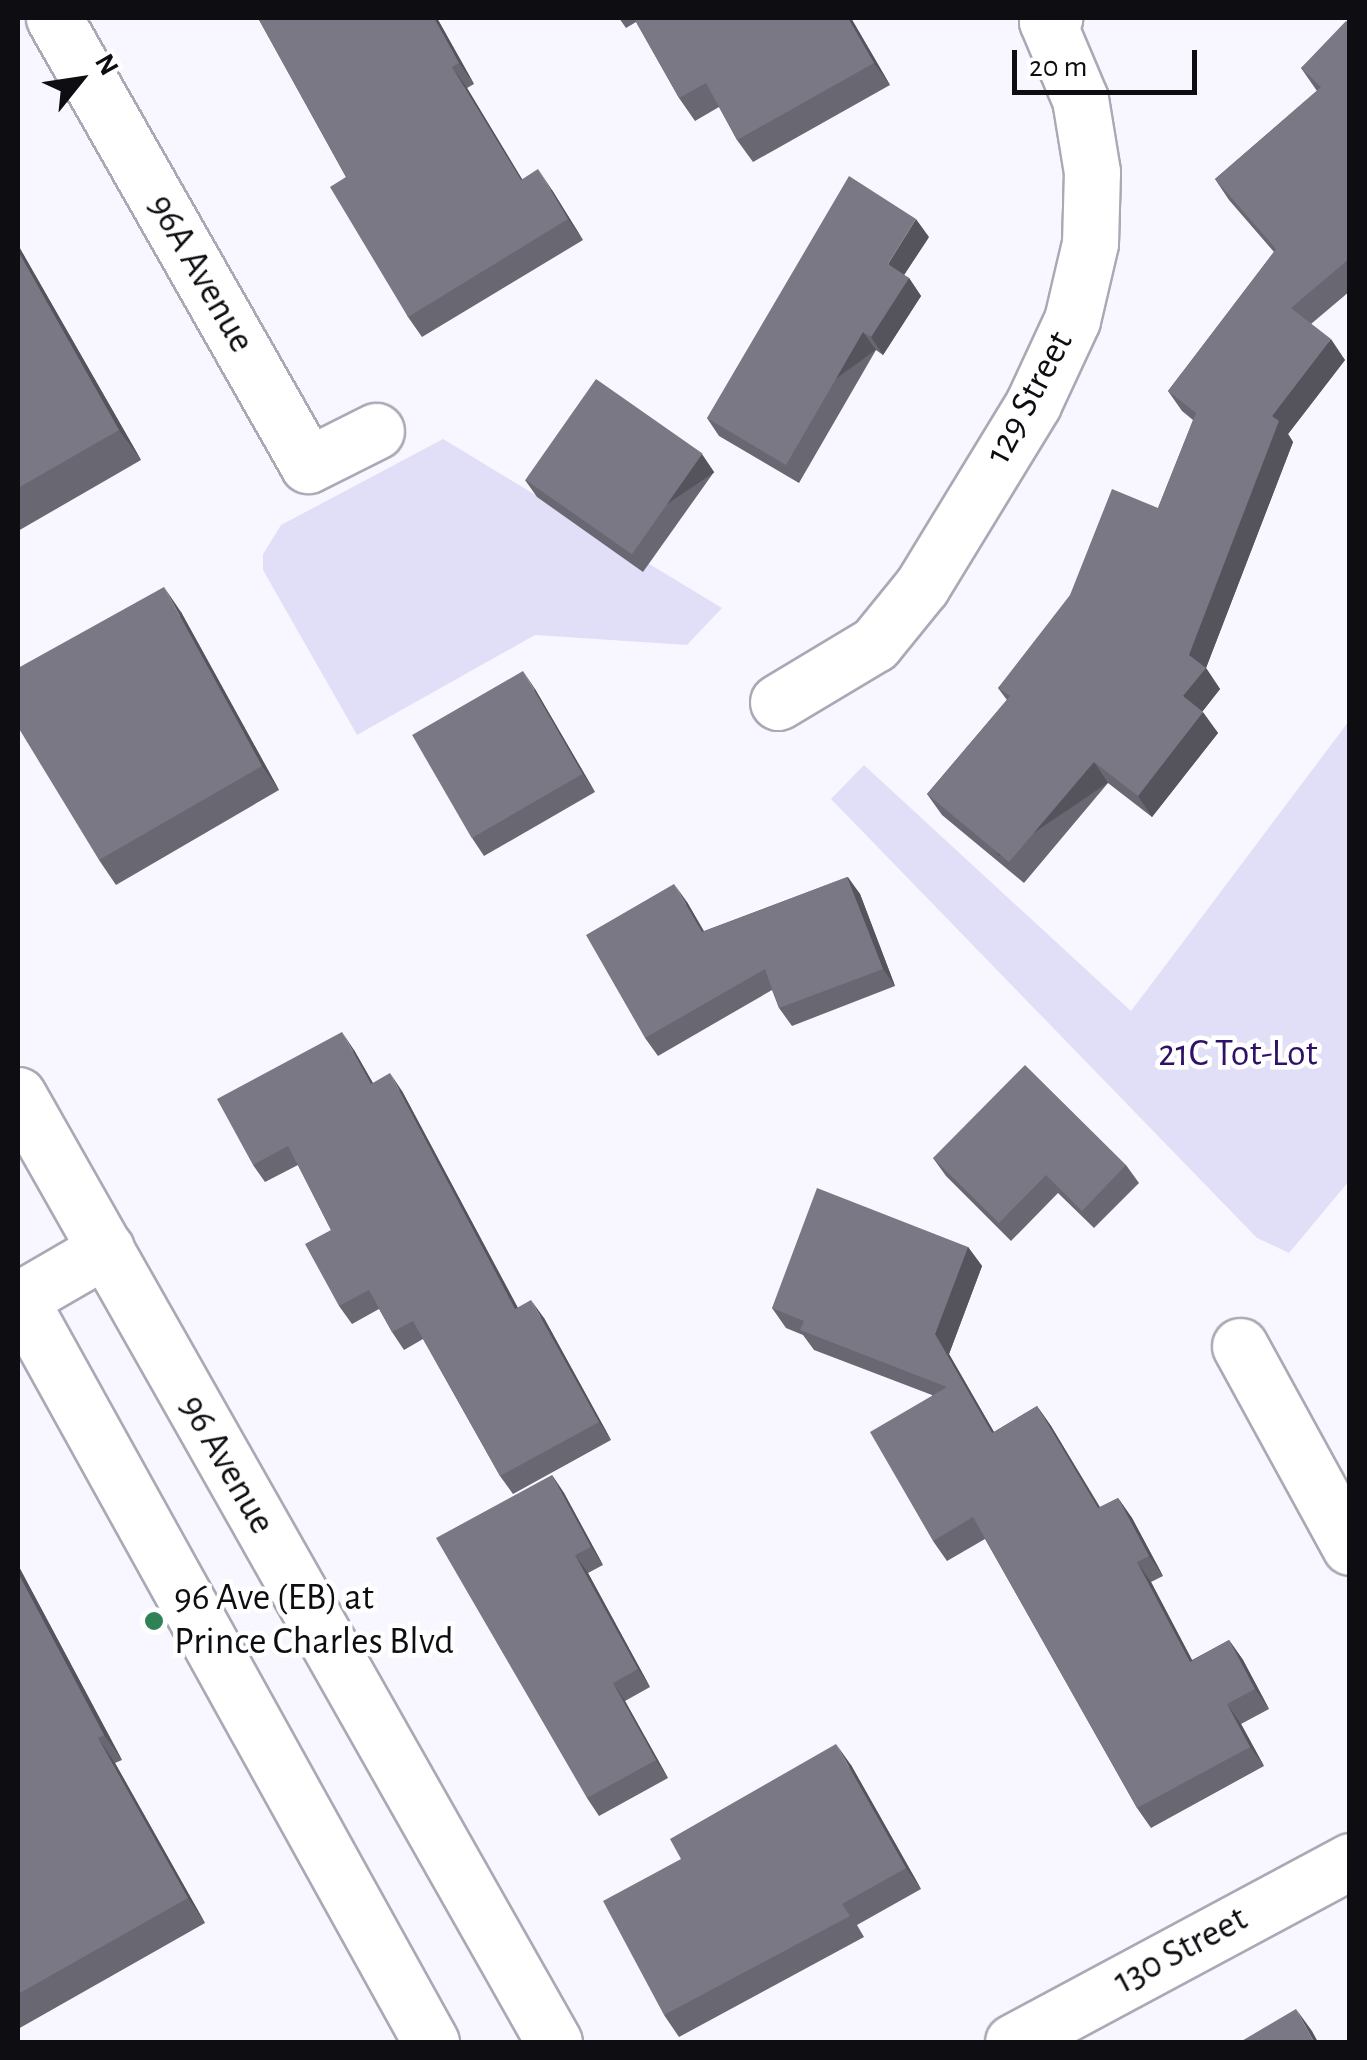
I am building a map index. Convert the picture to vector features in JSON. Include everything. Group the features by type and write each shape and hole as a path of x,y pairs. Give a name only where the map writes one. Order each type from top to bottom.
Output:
{"street":[{"name":"96A Avenue","path":"54,18 308,465 376,431"},
{"name":"129 Street","path":"778,702 875,644 922,586 1034,404 1072,320 1090,243 1092,172 1080,99 1048,19"},
{"name":"96 Avenue","path":"18,1095 554,2042"},
{"path":"106,1249 18,1298 431,2042"},
{"path":"1240,1346 1350,1547"},
{"name":"130 Street","path":"1013,2042 1350,1861"}],"green space":[{"path":"443,439 722,608 687,645 535,635 357,735 263,570 263,554 281,525"},
{"name":"21C Tot-Lot","path":"1349,721 1349,1181 1289,1253 1257,1238 831,799 864,765 1131,1011"}],"building":[{"path":"258,18 434,18 459,63 452,67 521,180 538,169 568,219 408,317 330,187 346,177"},
{"path":"634,18 848,18 874,63 737,140 706,83 679,98"},
{"path":"1346,21 1350,24 1350,258 1291,308 1331,339 1272,416 1279,421 1189,655 1206,668 1183,696 1203,712 1138,796 1094,762 1009,862 927,794 1010,696 998,688 1070,595 1112,489 1158,508 1196,413 1168,391 1276,249 1215,179 1321,87 1301,68"},
{"path":"849,176 916,219 888,264 909,278 871,337 863,332 786,465 707,418"},
{"path":"18,251 119,430 18,488"},
{"path":"596,379 702,454 632,554 525,480"},
{"path":"164,587 262,766 99,860 18,727 18,668"},
{"path":"523,671 582,774 472,838 412,735"},
{"path":"847,877 883,969 779,1008 765,969 645,1038 586,935 674,884 702,932"},
{"path":"342,1032 371,1084 390,1073 515,1309 531,1300 599,1422 500,1476 413,1321 392,1332 369,1290 339,1306 305,1244 331,1230 288,1146 253,1165 217,1099"},
{"path":"1025,1065 1126,1165 1082,1211 1046,1175 999,1223 933,1158"},
{"path":"817,1188 968,1247 935,1334 992,1433 1037,1406 1098,1508 1118,1498 1149,1556 1137,1562 1190,1662 1229,1640 1255,1689 1227,1704 1250,1747 1137,1808 973,1517 933,1541 870,1432 947,1387 800,1330 804,1321 772,1308"},
{"path":"552,1475 591,1547 575,1555 638,1669 613,1683 656,1760 587,1798 436,1538"},
{"path":"18,1573 104,1735 98,1738 188,1898 18,1994"},
{"path":"836,1744 906,1868 842,1904 850,1916 664,2015 603,1901 681,1859 670,1839"},
{"path":"1296,2009 1314,2042 1240,2042"}],"place":[{"name":"96 Ave (EB) at Prince Charles Blvd","path":"154,1621"}]}
